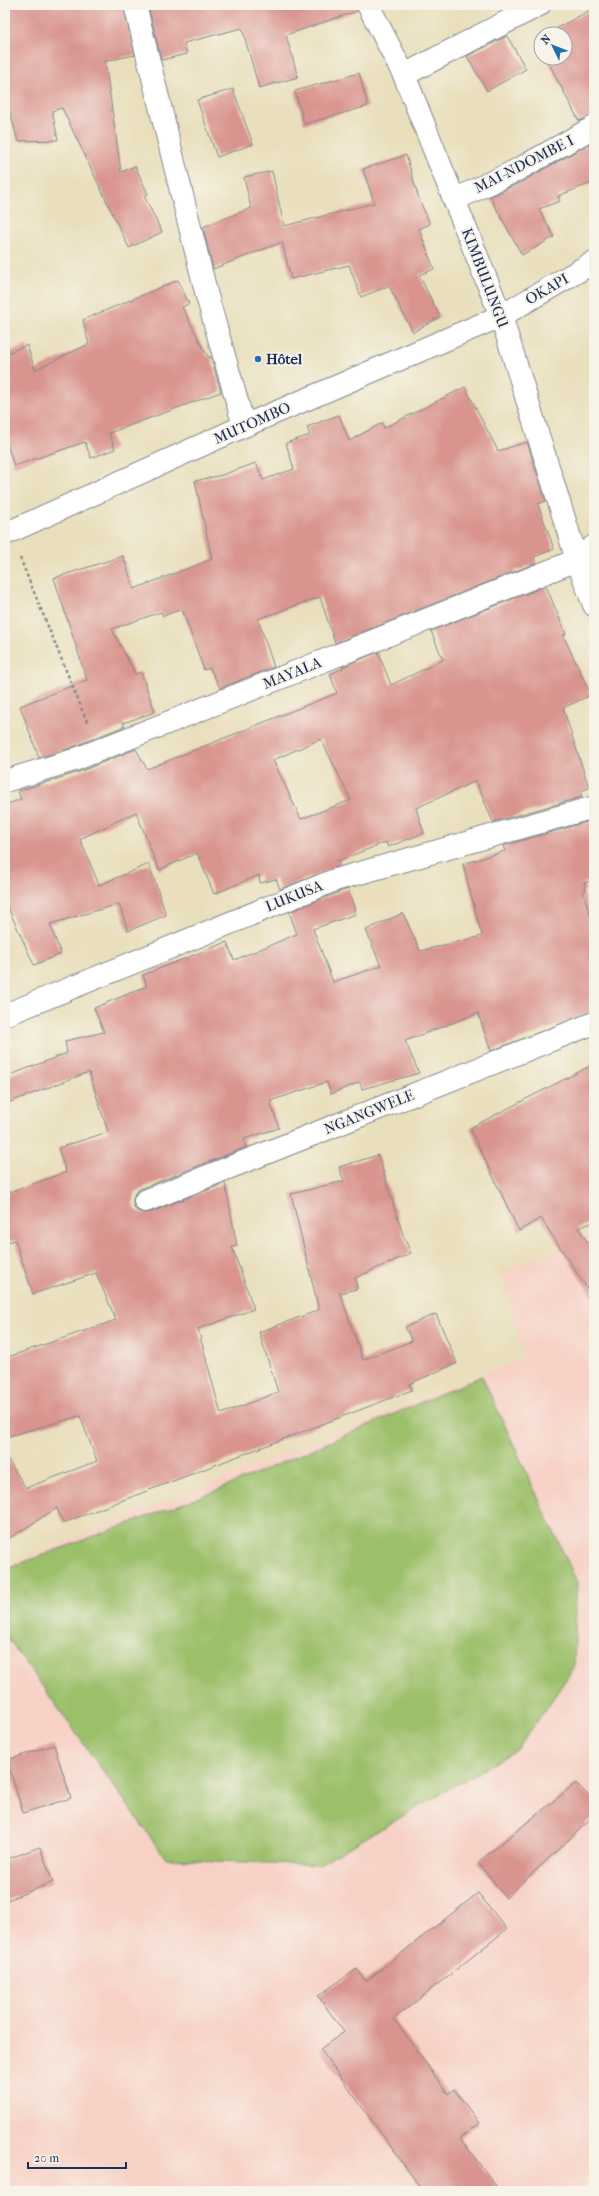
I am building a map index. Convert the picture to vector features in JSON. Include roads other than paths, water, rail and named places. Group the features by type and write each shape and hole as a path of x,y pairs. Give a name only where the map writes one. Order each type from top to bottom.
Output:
{"street":[{"path":"136,5 207,296 244,426"},
{"name":"KIMBULUNGU","path":"368,5 404,75 501,316 577,560 594,605"},
{"path":"404,75 540,5"},
{"name":"MAI-NDOMBE I","path":"454,200 519,169 594,128"},
{"name":"OKAPI","path":"501,316 594,262"},
{"name":"MUTOMBO","path":"7,534 244,426 501,316"},
{"name":"MAYALA","path":"5,781 74,760 577,560 594,546"},
{"name":"LUKUSA","path":"5,1015 335,880 594,807"},
{"name":"NGANGWELE","path":"145,1202 594,1022"}],"place":[{"name":"Hôtel","path":"258,359"}]}
